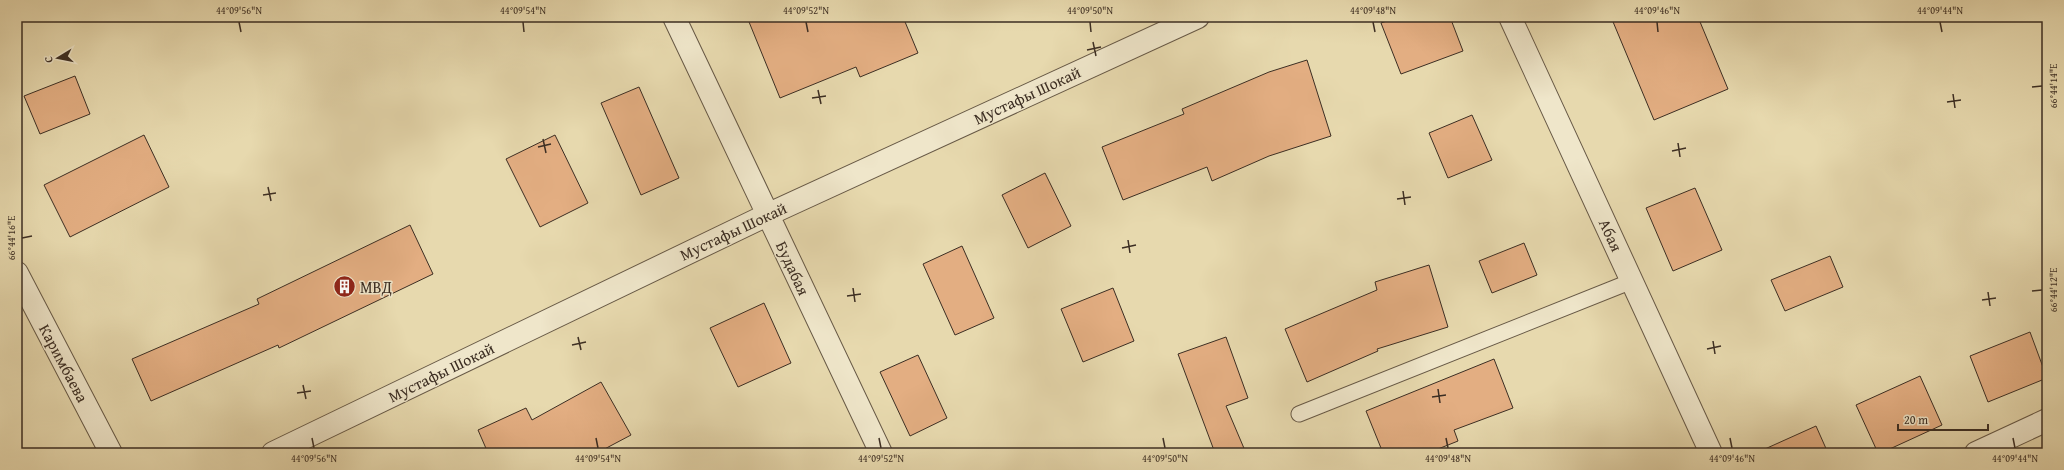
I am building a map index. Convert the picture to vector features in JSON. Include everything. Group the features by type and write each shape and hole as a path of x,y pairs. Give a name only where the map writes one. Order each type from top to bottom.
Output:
{"street":[{"name":"Будабая","path":"674,17 881,453"},
{"name":"Мустафы Шокай","path":"272,453 767,215 1198,17"},
{"name":"Абая","path":"1510,17 1711,453"},
{"name":"Каримбаева","path":"17,273 111,453"},
{"path":"1976,453 2047,420"}],"lane":[{"path":"1299,414 1632,281"}],"building":[{"path":"747,17 903,17 918,53 860,77 856,67 780,98"},
{"path":"1398,17 1450,17 1463,51 1401,74 1381,23"},
{"path":"1611,17 1698,17 1728,89 1654,120"},
{"path":"1307,60 1331,136 1269,156 1212,181 1207,167 1123,200 1102,147 1184,114 1182,109 1269,72"},
{"path":"75,76 90,114 40,134 24,96"},
{"path":"639,87 679,178 641,195 601,103"},
{"path":"1472,115 1492,160 1448,178 1429,133"},
{"path":"144,135 169,187 70,237 44,185"},
{"path":"555,135 588,203 540,227 506,159"},
{"path":"1045,173 1071,226 1028,248 1002,195"},
{"path":"1695,188 1722,250 1673,271 1646,208"},
{"path":"410,225 433,274 279,348 278,345 151,401 132,359 259,304 257,299"},
{"path":"1524,243 1537,275 1492,293 1479,261"},
{"path":"962,246 994,318 955,335 923,264"},
{"path":"1830,256 1843,287 1785,311 1771,280"},
{"path":"1429,265 1448,327 1377,349 1378,351 1307,382 1285,329 1377,290 1375,282"},
{"path":"1113,288 1134,341 1083,362 1061,309"},
{"path":"764,303 791,363 738,387 710,328"},
{"path":"2030,332 2047,378 1988,402 1970,356"},
{"path":"1226,337 1248,398 1226,406 1246,453 1215,453 1178,354"},
{"path":"918,355 947,418 910,436 880,372"},
{"path":"1494,359 1513,408 1454,430 1458,441 1428,453 1383,453 1366,411"},
{"path":"1920,376 1942,425 1881,453 1878,453 1856,405"},
{"path":"601,382 631,435 597,453 488,453 478,430 526,408 532,420"},
{"path":"1816,426 1828,453 1756,453"}],"place":[{"name":"МВД","path":"345,287"}]}
